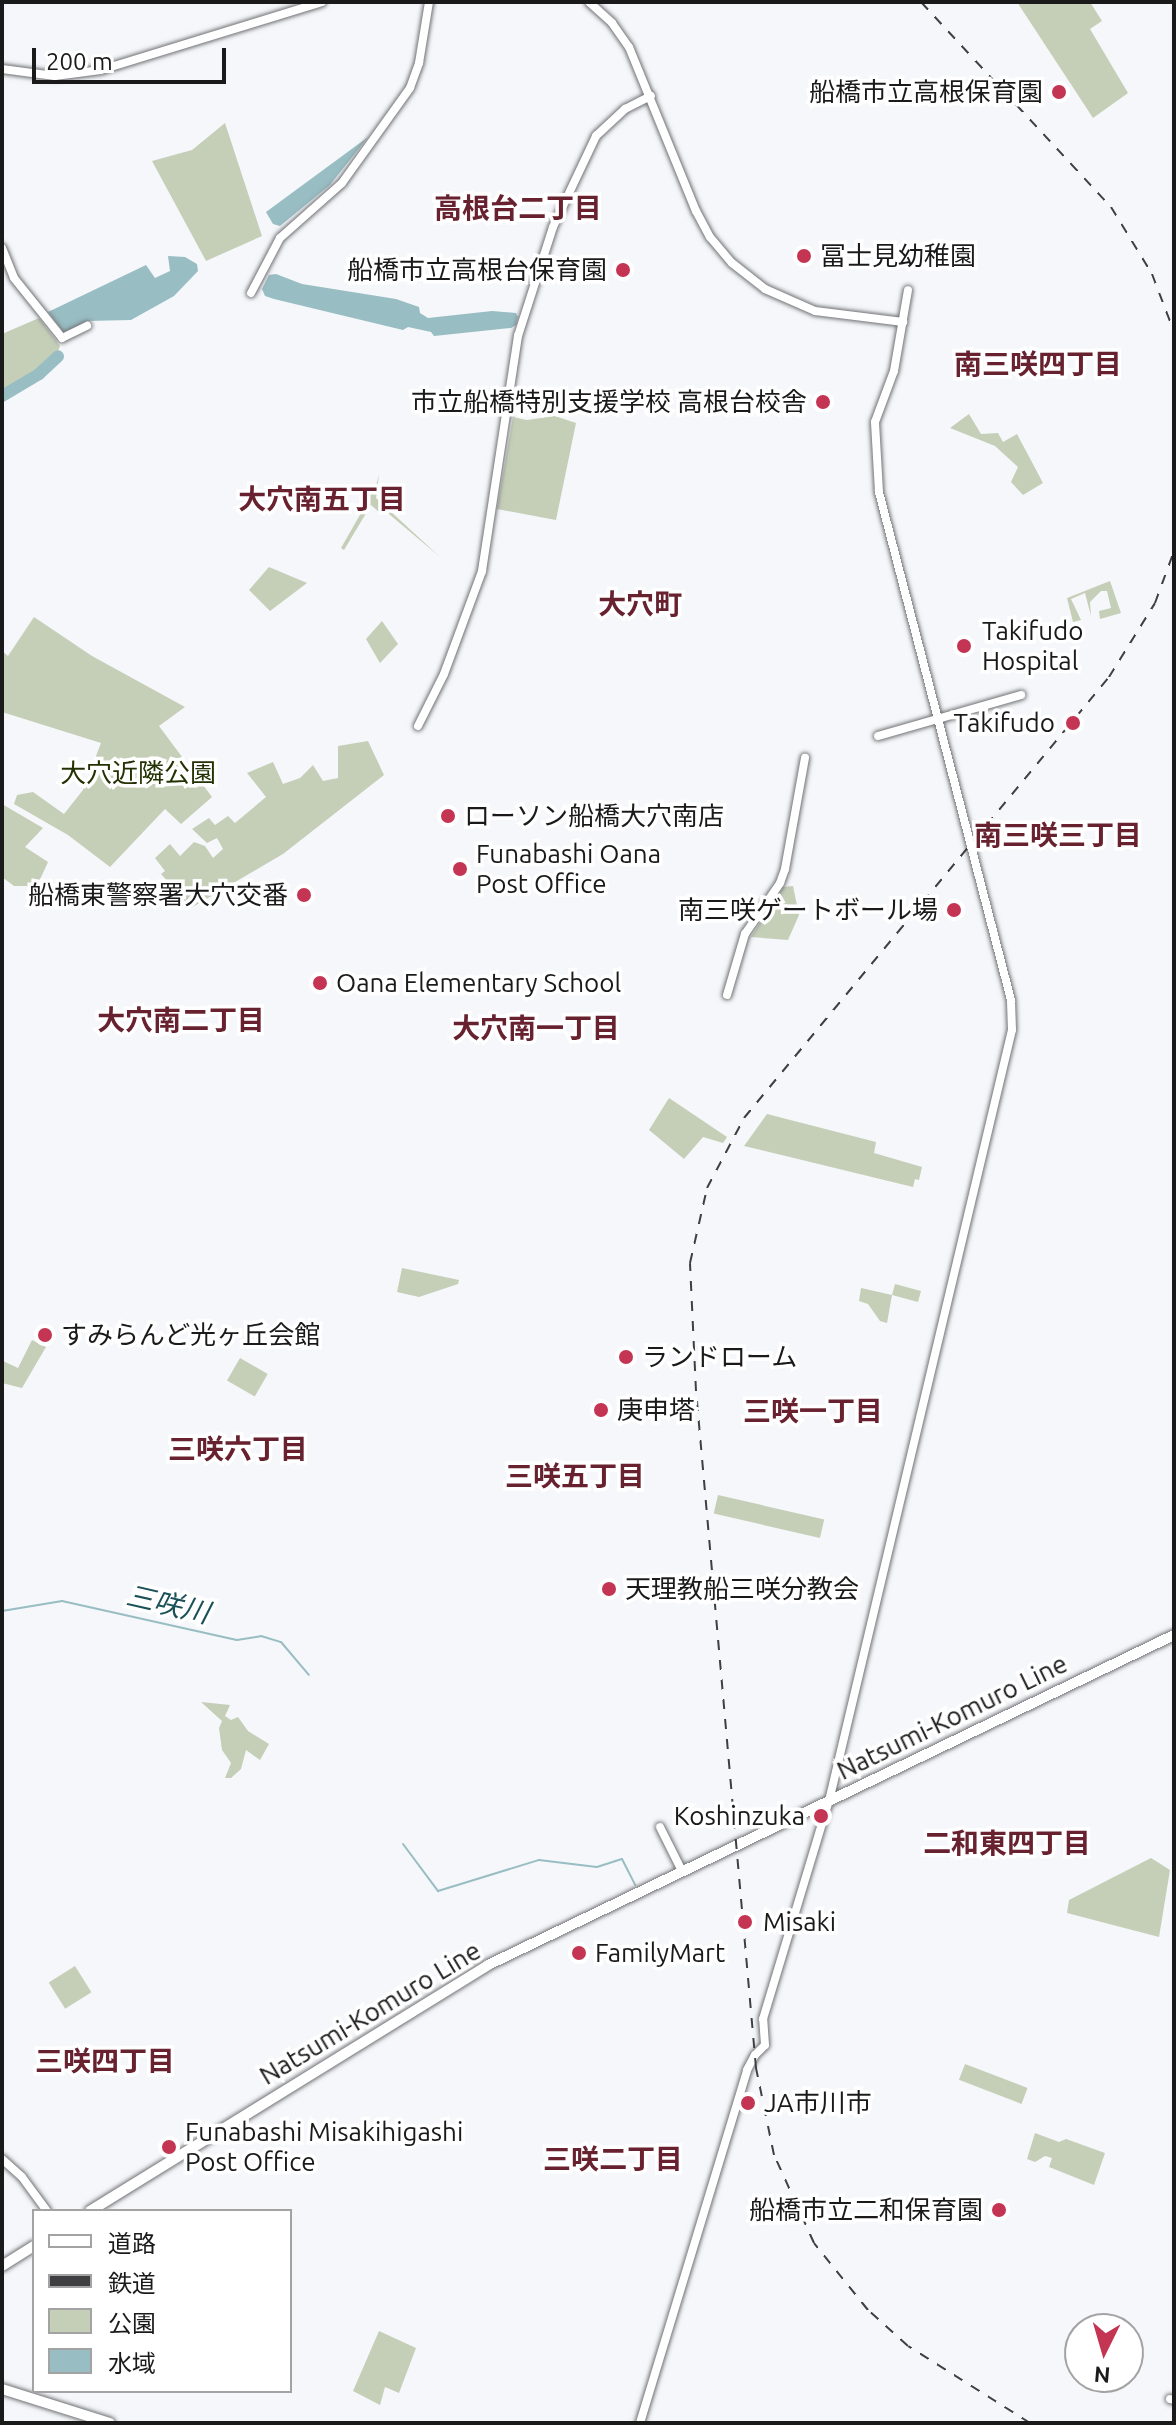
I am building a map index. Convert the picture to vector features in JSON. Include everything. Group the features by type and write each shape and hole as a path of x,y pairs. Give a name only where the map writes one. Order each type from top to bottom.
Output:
{"main road":[{"name":"Natsumi-Komuro Line","path":"93,2209 488,1965 1174,1635"},
{"path":"2,2266 32,2247"},
{"path":"2,2389 103,2422"}],"street":[{"path":"2,69 55,76 101,70 322,2"},
{"path":"251,293 280,238 345,180 410,88 419,63 429,2"},
{"path":"589,2 622,36 651,96 696,211 716,245 738,270 780,298 815,311 903,322"},
{"path":"418,726 444,674 482,571 518,336 553,227 596,136 625,109 651,96"},
{"path":"2,248 14,278 62,338 87,326"},
{"path":"640,2423 747,2070 751,2060 765,2045 763,2019 829,1801 1012,1030 1011,1000 890,544 876,470 875,422 894,371 908,290"},
{"path":"878,736 1021,695"},
{"path":"727,995 745,934 780,883 785,869 805,758"},
{"path":"660,1827 682,1871"},
{"path":"2,2159 22,2177 46,2209"}],"green space":[{"path":"1017,2 1090,2 1102,21 1090,29 1128,93 1093,118"},
{"path":"225,123 262,236 206,261 152,161 192,150"},
{"path":"39,318 60,346 56,356 39,373 2,394 2,334"},
{"path":"969,414 981,434 998,433 1003,442 1017,434 1043,483 1023,495 1011,482 1018,467 995,446 950,428"},
{"path":"555,416 576,423 556,520 497,509 513,417 527,420"},
{"path":"379,474 376,498 440,557 383,509 380,513 371,505 344,550 341,548 369,499 364,493 374,494"},
{"path":"269,567 307,583 270,611 249,590"},
{"path":"1110,581 1121,613 1100,619 1099,611 1111,608 1107,591 1101,591 1090,602 1091,616 1085,593 1071,599 1081,620 1073,622 1067,598"},
{"name":"大穴近隣公園","path":"34,617 92,656 185,707 159,726 212,797 181,824 165,809 110,867 68,835 14,804 17,795 33,792 64,814 83,790 101,743 2,712 2,651 8,656"},
{"path":"382,621 398,644 380,663 366,639"},
{"path":"368,741 384,775 283,854 191,908 161,874 165,871 155,858 170,844 180,856 194,842 205,846 213,858 223,849 217,838 207,843 192,829 209,818 215,825 228,816 235,823 266,797 247,773 273,762 283,784 300,778 313,765 323,781 338,778 338,746"},
{"path":"2,804 43,828 25,847 48,862 37,886 14,886 2,877"},
{"path":"793,886 799,915 788,940 751,937 783,887"},
{"path":"669,1098 727,1137 723,1143 703,1137 684,1159 649,1130"},
{"path":"767,1114 876,1142 874,1153 922,1167 919,1180 915,1179 913,1187 744,1146"},
{"path":"402,1268 459,1280 458,1284 419,1297 397,1292"},
{"path":"895,1284 921,1291 918,1302 892,1295"},
{"path":"861,1288 892,1295 887,1323 880,1321 868,1304 859,1301"},
{"path":"32,1340 46,1347 22,1388 2,1383 3,1361 18,1368"},
{"path":"240,1358 268,1374 255,1397 227,1381"},
{"path":"718,1495 824,1520 820,1538 714,1514"},
{"path":"201,1702 230,1705 225,1716 231,1720 238,1717 248,1731 269,1744 260,1760 246,1750 241,1769 231,1778 225,1778 231,1763 222,1750 219,1728 222,1721"},
{"path":"1151,1858 1170,1870 1159,1937 1067,1913 1069,1900"},
{"path":"75,1966 91,1992 65,2009 49,1982"},
{"path":"965,2064 1028,2088 1021,2104 959,2080"},
{"path":"1035,2133 1059,2142 1066,2139 1105,2153 1094,2185 1049,2167 1052,2158 1045,2156 1035,2162 1027,2159"},
{"path":"379,2331 416,2348 399,2393 385,2387 380,2405 353,2391"}],"water":[{"path":"368,137 330,185 280,226 273,224 266,212"},
{"path":"168,256 185,257 197,264 198,271 174,296 131,320 87,321 64,333 48,312 146,265 155,278 170,271"},
{"path":"276,274 302,284 396,299 419,307 420,313 428,318 492,311 516,313 518,317 516,325 511,328 434,336 431,332 408,327 403,330 265,296 262,289 269,275"}],"waterway":[{"path":"2,396 39,374 58,356"},
{"name":"三咲川","path":"2,1611 62,1601 237,1640 261,1636 281,1642 309,1675"},
{"name":"三咲川","path":"403,1844 438,1891 539,1860 597,1867 622,1859 635,1885"}],"railway":[{"path":"921,2 1111,207 1152,274 1174,332"},
{"path":"1030,2423 908,2346 868,2310 814,2243 774,2155 756,2068 696,1391 690,1263 707,1188 744,1118 1109,677 1155,603 1174,551"}],"place":[{"name":"船橋市立高根保育園","path":"1059,92"},
{"name":"冨士見幼稚園","path":"804,256"},
{"name":"船橋市立高根台保育園","path":"623,270"},
{"name":"市立船橋特別支援学校 高根台校舎","path":"823,402"},
{"name":"Takifudo Hospital","path":"964,646"},
{"name":"Takifudo","path":"1073,723"},
{"name":"ローソン船橋大穴南店","path":"448,816"},
{"name":"Funabashi Oana Post Office","path":"460,869"},
{"name":"船橋東警察署大穴交番","path":"304,895"},
{"name":"南三咲ゲートボール場","path":"954,910"},
{"name":"Oana Elementary School","path":"320,983"},
{"name":"すみらんど光ヶ丘会館","path":"45,1335"},
{"name":"ランドローム","path":"626,1357"},
{"name":"庚申塔","path":"601,1410"},
{"name":"天理教船三咲分教会","path":"609,1589"},
{"name":"Koshinzuka","path":"821,1816"},
{"name":"Misaki","path":"745,1922"},
{"name":"FamilyMart","path":"579,1953"},
{"name":"JA市川市","path":"748,2103"},
{"name":"Funabashi Misakihigashi Post Office","path":"169,2147"},
{"name":"船橋市立二和保育園","path":"999,2210"}],"district":[{"name":"高根台二丁目","path":"518,208"},
{"name":"南三咲四丁目","path":"1038,364"},
{"name":"大穴南五丁目","path":"322,499"},
{"name":"大穴町","path":"640,604"},
{"name":"南三咲三丁目","path":"1058,835"},
{"name":"大穴南二丁目","path":"181,1020"},
{"name":"大穴南一丁目","path":"536,1028"},
{"name":"三咲一丁目","path":"813,1411"},
{"name":"三咲六丁目","path":"238,1449"},
{"name":"三咲五丁目","path":"575,1476"},
{"name":"二和東四丁目","path":"1007,1843"},
{"name":"三咲四丁目","path":"105,2061"},
{"name":"三咲二丁目","path":"613,2159"}]}
